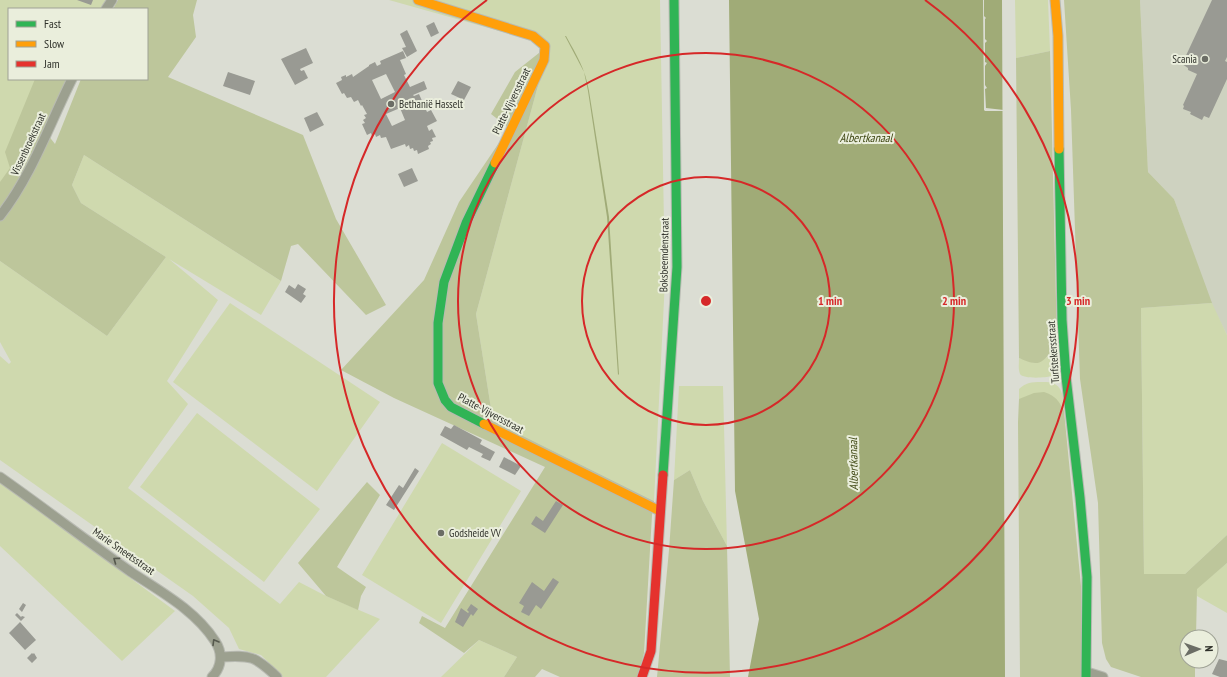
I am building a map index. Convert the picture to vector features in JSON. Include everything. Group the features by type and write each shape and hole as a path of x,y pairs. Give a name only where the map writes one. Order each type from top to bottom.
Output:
{"street":[{"name":"Platte-Vijversstraat","path":"418,0 533,36 545,46 544,60 466,224 444,282 438,323 437,372 438,383 445,400 451,407 467,416 660,511"},
{"name":"Boksbeemdenstraat","path":"660,511 677,267 674,0"},
{"name":"Turfstekersstraat","path":"1055,0 1058,36 1062,320 1066,377 1080,498 1087,577 1086,674"},
{"name":"Vissenbroekstraat","path":"0,216 13,200 27,175 72,80"},
{"name":"Marie Smeetsstraat","path":"0,477 186,610 198,620 216,642 221,657"},
{"path":"642,677 651,651 660,511"},
{"path":"212,677 220,666 221,657 252,658 261,662 277,677"},
{"path":"1086,674 1103,677"}],"shaded area":[{"path":"0,0 108,0 104,8 8,8 8,80 68,80 0,200"},
{"path":"118,0 197,0 193,15 196,37 168,77 303,135 336,219 386,305 366,315 298,244 291,246 281,281 84,155 72,185 81,203 166,257 107,336 0,261 0,182 10,168 5,152 35,80 69,80 44,130 55,144 81,80 148,80 148,8 114,8"},
{"path":"389,0 660,0 665,280 654,501 493,421 476,314 549,45"},
{"path":"1015,0 1048,0 1050,51 1016,58"},
{"path":"1064,0 1140,0 1148,172 1174,199 1212,303 1141,308 1144,574 1185,574 1227,535 1227,563 1197,589 1196,629 1179,629 1179,669 1195,669 1195,677 1141,677 1111,667 1106,659 1102,643 1098,503 1080,379 1071,110"},
{"path":"1140,0 1227,0 1227,335 1211,303 1174,199 1148,172"},
{"path":"549,45 476,314 493,421 654,501 644,653 638,677 560,677 542,669 535,677 504,677 517,657 479,640 464,653 419,623 422,616 445,628 545,467 394,398 341,370 424,280 459,202 509,128 491,114 515,72"},
{"path":"1050,51 1057,342 1045,359 1039,363 1035,363 1019,358 1016,58"},
{"path":"84,155 281,281 261,315 169,259 218,300 167,381 188,404 128,488 280,604 299,582 326,596 380,619 326,677 283,677 261,655 239,649 229,628 193,596 0,460 0,356 9,364 11,362 0,342 0,261 107,336 166,257 81,203 72,185"},
{"path":"230,303 380,402 317,491 173,382"},
{"path":"1212,303 1227,335 1227,535 1185,574 1144,574 1141,308"},
{"path":"1057,342 1059,364 1058,370 1055,374 1048,377 1034,378 1025,377 1020,374 1019,358 1035,363 1047,357"},
{"path":"1032,382 1052,383 1059,388 1063,396 1064,411 1019,399 1019,389 1022,386"},
{"path":"679,386 723,386 727,546 703,501 690,470 674,480"},
{"path":"1044,392 1057,399 1064,411 1081,586 1081,677 1020,677 1019,399 1034,393"},
{"path":"197,413 320,509 264,582 140,487"},
{"name":"Godsheide VV","path":"442,443 521,491 441,623 362,575"},
{"path":"690,470 703,501 727,546 730,677 657,677 674,480"},
{"path":"0,482 175,611 122,661 0,546"},
{"path":"367,482 380,495 337,567 366,587 361,596 358,610 326,596 298,563"},
{"path":"1227,563 1227,613 1197,596 1197,588"},
{"path":"479,640 517,657 504,677 441,677"}],"water":[{"name":"Albertkanaal","path":"729,0 1002,0 1005,677 748,677 759,619 735,491"},
{"path":"565,36 566,36 584,71"},
{"path":"584,74 589,91 609,217 618,375 607,217"}],"pier":[{"path":"983,0 984,16 986,18 985,39 987,41 985,43 985,62 987,63 985,66 985,85 987,88 985,89 986,108 1004,111 984,110"}],"building":[{"path":"77,0 93,0 91,5"},
{"name":"Scania","path":"1212,0 1227,0 1227,57 1225,61 1227,62 1227,79 1209,118 1204,116 1202,120 1190,114 1191,112 1183,109 1183,105 1197,74 1188,70 1188,68 1182,64"},
{"path":"434,22 439,33 431,37 426,26"},
{"path":"407,30 417,51 407,57 402,48 406,47 400,34"},
{"path":"306,48 313,63 300,69 301,71 304,70 308,78 295,85 281,59"},
{"name":"Bethanië Hasselt","path":"403,51 406,58 400,60 406,74 404,75 410,87 424,81 427,89 413,95 419,94 427,112 431,110 437,121 427,126 429,131 432,129 436,137 432,138 433,141 430,142 431,144 428,146 429,149 418,154 417,150 414,151 413,148 410,149 409,145 406,147 405,144 391,149 386,137 381,138 380,135 376,137 375,134 372,136 371,133 367,135 362,124 365,123 363,120 366,118 364,115 367,114 362,105 361,106 358,100 354,102 351,97 347,98 344,93 342,94 336,83 342,80 341,77 346,75 346,77 352,74 353,77 375,62 377,66 381,64 380,61","holes":["386,74 395,92 381,99 372,80","400,108 405,120 392,126 386,114"]},
{"path":"228,72 255,81 250,95 223,86"},
{"path":"458,81 471,87 464,100 451,94"},
{"path":"317,112 324,125 310,132 304,118"},
{"path":"412,168 418,181 404,187 398,174"},
{"path":"298,284 306,289 303,294 306,296 301,303 285,292 289,285 295,289"},
{"path":"454,425 482,440 480,444 495,452 490,461 481,457 483,454 469,447 467,450 440,435 445,426 451,429"},
{"path":"504,457 521,466 515,475 499,467"},
{"path":"415,468 419,471 394,510 386,505 399,485 403,488"},
{"path":"556,501 563,505 545,533 531,524 536,516 543,521"},
{"path":"553,578 559,582 541,609 536,605 529,616 521,612 524,606 519,603 532,582 544,591"},
{"path":"23,603 26,605 22,612 19,609"},
{"path":"471,604 478,609 473,616 471,614 463,627 455,622 461,608 468,613 469,612 467,610"},
{"path":"17,613 21,617 25,617 21,621 15,615"},
{"path":"20,622 36,640 25,650 9,633"},
{"path":"34,653 37,658 32,663 27,658"},
{"path":"1219,659 1227,661 1227,677 1220,677 1212,674 1214,669 1219,669"}],"traffic: fast":[{"path":"663,475 677,267 674,0"},
{"path":"1059,149 1062,320 1066,377 1080,498 1087,577 1086,677"},
{"path":"484,424 451,407 445,400 438,383 438,323 444,282 466,223 495,163"}],"traffic: slow":[{"path":"418,0 533,36 545,46 544,60 495,163"},
{"path":"1055,0 1058,36 1059,149"},
{"path":"484,424 660,511"}],"traffic: jam":[{"path":"642,677 651,651 663,475"}],"place":[{"name":"Scania","path":"1205,59"},
{"name":"Bethanië Hasselt","path":"391,104"},
{"name":"Godsheide VV","path":"441,533"}]}
